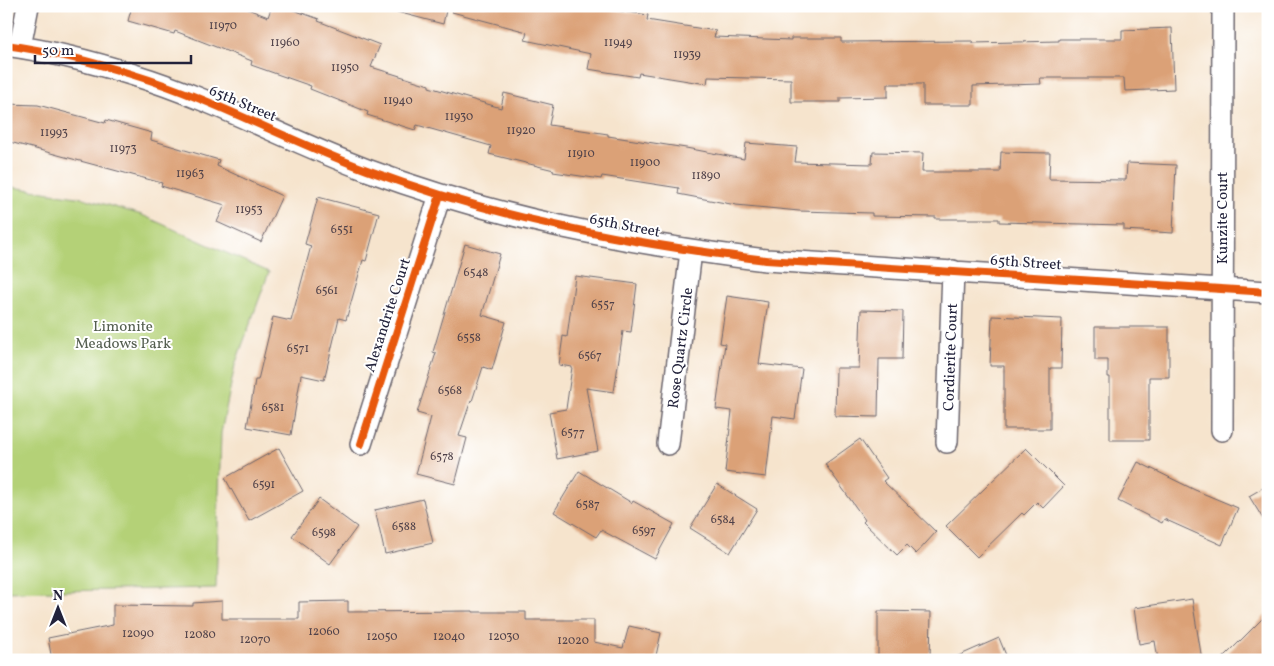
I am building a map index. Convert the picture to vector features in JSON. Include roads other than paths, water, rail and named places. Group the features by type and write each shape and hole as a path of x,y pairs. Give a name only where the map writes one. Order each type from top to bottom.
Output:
{"street":[{"path":"13,46 28,6"},
{"name":"Kunzite Court","path":"1222,430 1223,6"},
{"name":"65th Street","path":"13,46 93,63 136,75 201,100 367,170 440,195 517,217 692,251 766,260 1268,292"},
{"name":"Alexandrite Court","path":"361,444 440,195"},
{"name":"Rose Quartz Circle","path":"668,444 692,251"},
{"name":"Cordierite Court","path":"946,442 953,271"}],"park label":[{"name":"Limonite Meadows Park","path":"123,334"}]}
